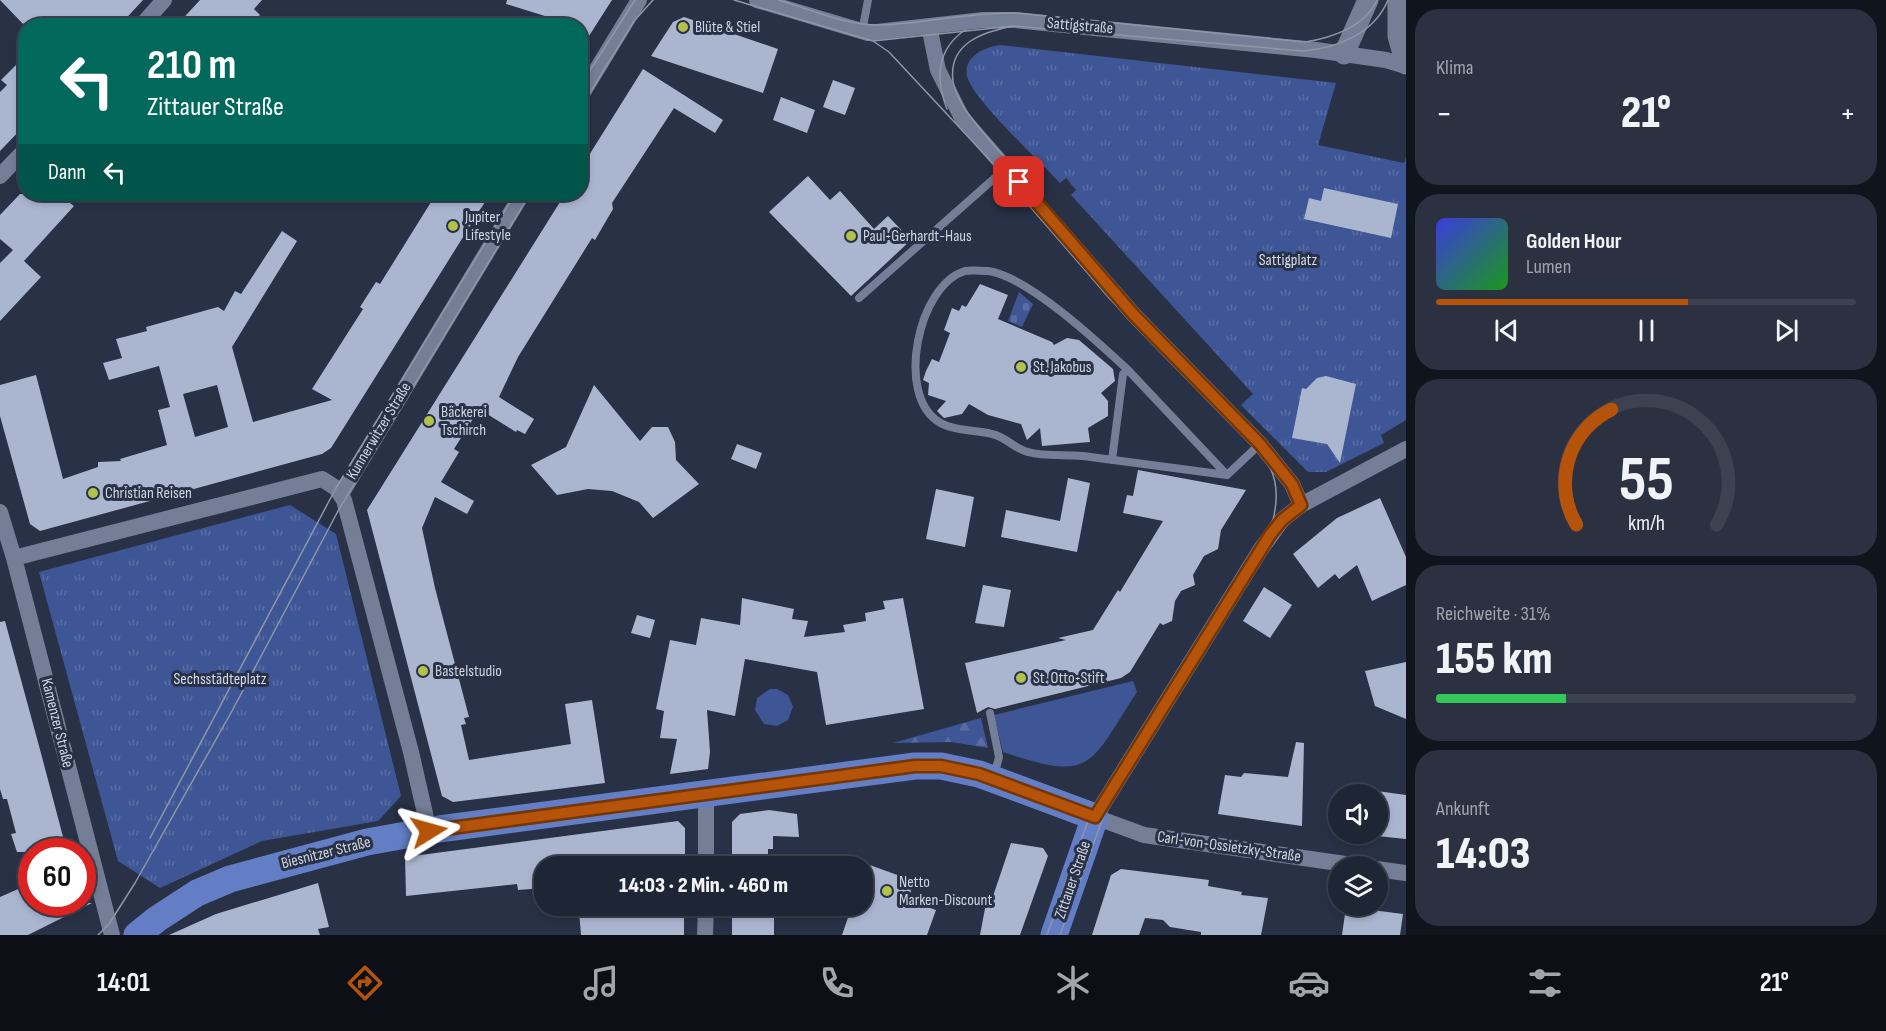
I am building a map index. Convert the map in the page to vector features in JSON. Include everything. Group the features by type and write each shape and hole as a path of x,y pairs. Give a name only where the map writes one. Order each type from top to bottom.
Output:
{"main road":[{"name":"Biesnitzer Straße","path":"137,935 197,893 230,879 367,842 429,831 915,766 960,769 993,778 1095,817"},
{"name":"Zittauer Straße","path":"1054,935 1095,817"}],"street":[{"path":"148,18 164,0"},
{"path":"588,84 639,0"},
{"name":"Sattigstraße","path":"757,0 862,32 983,20 1015,20 1344,54 1406,65"},
{"path":"1344,54 1368,0"},
{"path":"1398,0 1398,36 1406,65"},
{"path":"929,26 938,70 955,107 1134,315 1260,444 1292,484 1301,505"},
{"path":"0,176 18,157"},
{"name":"Kunnerwitzer Straße","path":"429,831 411,752 341,494 518,201"},
{"name":"Zittauer Straße","path":"1095,817 1270,535 1282,520 1301,505 1406,449"},
{"path":"14,558 322,479 341,494"},
{"name":"Kamenzer Straße","path":"0,512 112,935"},
{"path":"706,794 706,856"},
{"name":"Carl-von-Ossietzky-Straße","path":"1095,817 1144,835 1328,862"},
{"path":"1388,871 1406,873"},
{"path":"705,935 706,916"}],"lane":[{"path":"862,32 868,0"},
{"path":"859,298 1006,168"},
{"path":"965,271 1007,276 1082,326 1128,370 1227,475 1112,460 1029,453 994,434 940,423 925,409 916,390 917,336 934,298 950,281 965,271"},
{"path":"1112,460 1123,374 1128,370"},
{"path":"1227,475 1260,444"},
{"path":"990,712 999,757 993,778"}],"green space":[{"name":"Sattigplatz","path":"1000,45 1336,83 1318,145 1404,163 1406,157 1406,420 1381,435 1384,443 1326,472 1308,472 1241,405 1253,394 1071,195 1076,190 1066,178 1060,183 1008,130 972,86 967,76 968,63 982,50"},
{"path":"1019,292 1033,304 1022,327 1008,321"},
{"name":"Sechsstädteplatz","path":"290,505 336,534 401,796 378,821 262,841 160,888 118,861 39,572"},
{"path":"1133,681 1137,692 1109,737 1086,761 1073,766 1056,766 1003,752 994,715"},
{"path":"770,689 777,689 788,695 793,707 788,720 777,726 764,724 755,710 757,698"},
{"path":"981,718 988,748 951,742 893,743"}],"building":[{"path":"0,0 143,0 126,18 18,19"},
{"path":"200,0 262,0 254,9 260,15 257,18 183,18"},
{"path":"507,0 612,0 588,38 588,18 551,18 506,4"},
{"path":"684,17 778,49 763,93 651,56 673,22"},
{"path":"18,63 18,132 0,151 0,92 7,85 1,80"},
{"path":"643,69 723,120 715,133 674,108 612,203 613,209 595,240 592,238 518,357 499,397 534,419 525,434 517,430 516,432 479,409 454,449 459,452 441,482 474,501 467,514 435,497 422,528 435,588 469,717 464,718 466,724 461,725 469,760 571,744 565,704 592,700 605,783 453,802 442,796 367,510 561,201 588,201 588,157"},
{"path":"833,80 855,88 845,115 823,107"},
{"path":"781,97 815,110 807,133 773,120"},
{"name":"Paul-Gerhardt-Haus","path":"808,176 830,200 840,191 874,229 888,216 911,240 851,296 769,212"},
{"path":"1324,188 1398,204 1391,238 1304,219 1309,198 1321,201"},
{"path":"18,196 18,201 72,201 70,203 74,206 24,261 41,277 0,321 0,263 13,250 0,239 0,215"},
{"path":"432,201 486,201 331,448 322,454 40,531 30,524 0,416 0,385 36,375 63,479 98,467 98,462 121,461 120,459 167,445 158,410 170,407 159,366 109,380 103,363 122,358 116,339 147,331 146,327 218,307 224,311 235,291 241,294 282,231 297,241 232,347 253,422 332,400 312,389 363,309 360,307 376,282 380,284","holes":["217,385 228,427 195,437 183,394"]},
{"name":"St. Jakobus","path":"980,284 1008,295 998,319 1052,342 1054,345 1067,338 1079,340 1113,369 1115,381 1101,393 1108,401 1108,416 1088,428 1090,442 1042,446 1040,428 1027,440 1021,424 988,415 969,404 962,414 944,418 937,411 946,401 928,395 929,383 923,380 926,371 932,359 939,362 950,333 944,330 952,308 959,311 962,305 966,307"},
{"path":"1326,376 1356,384 1340,463 1327,444 1292,438 1302,388 1306,389 1317,378"},
{"path":"594,385 640,441 652,427 668,427 675,442 676,460 699,484 653,518 639,502 612,491 588,489 557,495 531,465 566,447"},
{"path":"737,444 762,453 756,469 731,459"},
{"path":"1138,470 1246,490 1221,530 1218,549 1204,556 1193,575 1195,585 1181,591 1175,601 1172,621 1163,625 1160,623 1130,672 1121,678 995,709 988,707 977,713 965,663 1066,640 1058,638 1093,630 1118,590 1120,592 1163,521 1123,513 1127,495 1133,496"},
{"path":"1068,478 1090,483 1077,552 1001,537 1006,510 1060,521"},
{"path":"936,489 974,497 965,547 926,539"},
{"path":"1380,498 1406,557 1406,585 1372,601 1357,565 1339,579 1335,574 1318,588 1293,554 1337,518"},
{"path":"983,585 1011,590 1004,627 975,623"},
{"path":"1264,587 1292,605 1270,638 1243,621"},
{"path":"742,598 794,609 792,619 808,621 804,637 845,632 843,625 866,621 865,613 885,609 883,601 903,598 924,709 826,725 817,672 745,659 735,716 707,710 710,752 708,769 670,774 677,739 660,738 664,711 656,709 670,640 696,645 701,618 740,625"},
{"path":"637,615 655,620 650,638 631,633"},
{"path":"5,621 63,838 18,838 18,852 11,834 16,833 7,799 3,799 0,789 0,622"},
{"path":"1406,662 1406,719 1375,706 1365,671"},
{"path":"1296,742 1304,743 1302,826 1218,814 1225,775 1241,777 1244,773 1288,777"},
{"path":"1388,793 1406,795 1406,839 1388,837"},
{"path":"769,810 797,814 799,837 773,836 773,849 768,849 768,856 732,856 732,822 740,814"},
{"path":"678,821 685,828 685,856 534,856 534,889 518,890 517,884 406,896 405,857"},
{"path":"1011,843 1043,848 1048,856 1020,935 980,935 986,903 990,905"},
{"name":"Netto Marken-Discount","path":"873,866 914,881 908,900 936,910 927,935 842,935 849,916 873,916"},
{"path":"1121,869 1209,880 1208,886 1242,892 1241,895 1268,898 1261,935 1201,935 1201,932 1170,927 1163,920 1145,918 1139,935 1092,935 1111,875"},
{"path":"318,883 329,927 318,929 320,935 169,935 216,914"},
{"path":"18,889 18,916 66,916 28,935 0,935 0,897"},
{"path":"1388,912 1403,914 1400,935 1342,935 1345,916 1388,916"},
{"path":"579,916 684,916 684,935 581,935"},
{"path":"732,916 774,916 774,935 732,935"}],"tram line":[{"path":"588,73 635,0"},
{"path":"588,96 634,21 653,0"},
{"path":"734,0 873,41 889,52 1001,172 1110,299 1257,447 1275,481 1276,500 1273,520 1090,815 1047,935"},
{"path":"779,0 830,17 869,25 1015,13 1305,42 1326,38 1346,30 1364,17 1377,0"},
{"path":"873,41 1013,26 1303,51 1329,47 1353,37 1374,22 1388,0"},
{"path":"1013,26 980,36 962,48 953,68 958,97 971,118 990,141 1127,299 1182,358"},
{"path":"947,109 940,76 943,56 948,46 965,30"},
{"path":"150,838 336,488 511,201"},
{"path":"98,935 109,924 135,883 232,711 338,511 526,201"},
{"path":"1255,433 1269,447 1280,467"},
{"path":"1060,935 1104,815 1177,691 1274,540 1283,511"}],"place":[{"name":"Blüte & Stiel","path":"683,27"},
{"name":"Jupiter Lifestyle","path":"453,226"},
{"name":"Paul-Gerhardt-Haus","path":"851,236"},
{"name":"St. Jakobus","path":"1021,367"},
{"name":"Bäckerei Tschirch","path":"429,421"},
{"name":"Christian Reisen","path":"93,493"},
{"name":"Bastelstudio","path":"423,671"},
{"name":"St. Otto-Stift","path":"1021,678"},
{"name":"Netto Marken-Discount","path":"887,891"}],"route":[{"path":"429,831 915,766 941,766 979,774 1095,817 1122,770 1270,535 1282,520 1301,505 1292,484 1260,444 1134,315 1019,182"}]}
